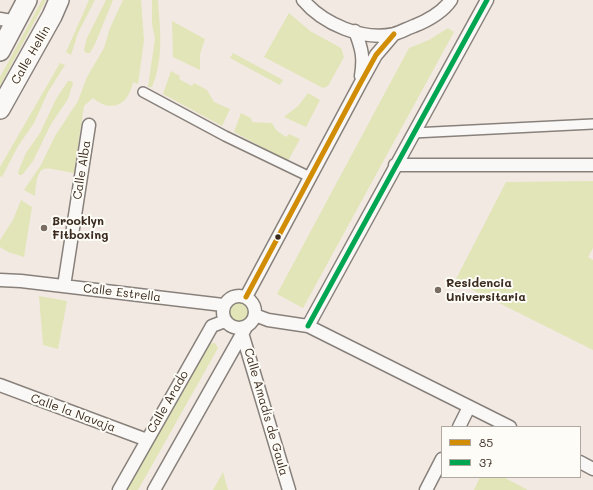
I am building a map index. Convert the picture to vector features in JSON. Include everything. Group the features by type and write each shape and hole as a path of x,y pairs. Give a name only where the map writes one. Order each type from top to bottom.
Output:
{"main road":[{"path":"0,51 8,21 27,0"},
{"name":"Calle Hellín","path":"0,109 52,16 59,0"}],"street":[{"path":"303,0 332,23 355,31 381,35 394,34 428,20 446,8 451,0"},
{"path":"308,326 487,0"},
{"path":"355,31 361,45 364,60 360,84"},
{"path":"246,297 376,55 394,34"},
{"path":"143,92 225,136 310,177"},
{"path":"413,133 593,124"},
{"name":"Calle Alba","path":"64,286 89,125"},
{"path":"395,166 593,165"},
{"name":"Calle Estrella","path":"0,271 21,281"},
{"name":"Calle Estrella","path":"0,280 21,281 224,305"},
{"path":"154,490 244,330 250,324 255,315 253,304 246,297 237,295 231,297 224,305 222,317 234,328 244,330"},
{"path":"255,315 268,320 308,326 508,426"},
{"name":"Calle Arado","path":"119,490 212,326 225,321"},
{"name":"Calle Amadís de Gaula","path":"244,330 289,490"},
{"name":"Calle la Navaja","path":"0,385 147,440"},
{"path":"460,426 469,407"},
{"path":"426,490 441,461"},
{"path":"581,462 593,468"}],"green space":[{"path":"42,0 46,0 0,86 0,77"},
{"path":"89,0 95,0 78,33 71,55 66,52"},
{"path":"106,0 113,0 95,44 90,53 86,53 84,50 87,38"},
{"path":"123,0 141,0 144,40 138,84 133,82 128,96 119,104 113,106 107,105 100,103 93,98 84,106 74,173 44,169 40,172 38,177 35,196 24,190 41,165 55,136 78,101 87,77 104,48 110,28"},
{"path":"152,0 158,0 160,55 156,76 152,87 148,87 155,39 152,24"},
{"path":"289,13 310,31 341,48 344,57 328,86 323,88 264,57"},
{"path":"172,21 205,39 200,54 200,70 173,57"},
{"path":"448,28 454,32 303,308 277,294 409,48 429,40"},
{"path":"233,53 283,80 280,85 230,58"},
{"path":"60,63 65,65 48,92 34,123 18,146 2,177 0,176 0,167"},
{"path":"171,71 180,76 179,79 192,86 194,83 207,90 214,102 230,109 222,126 163,94"},
{"path":"68,81 72,81 73,83 68,99 51,124 33,161 22,175 19,175 18,172 26,153 40,133 56,99"},
{"path":"308,93 320,100 306,127 284,117 298,106"},
{"path":"241,113 251,118 252,122 272,123 276,130 286,137 289,134 300,139 288,161 234,132"},
{"path":"593,181 593,248 588,257 593,260 593,350 455,281 506,182"},
{"path":"21,200 32,207 24,257 8,252 0,247 0,240 13,220"},
{"path":"39,296 67,301 58,349 43,345"},
{"path":"233,300 243,300 250,307 250,317 243,324 233,324 226,317 226,307"},
{"path":"215,343 218,348 138,490 126,490 208,344"},
{"path":"223,472 228,490 213,490"},
{"path":"480,478 505,478 528,490 474,490"}],"transit line":[{"name":"37","path":"308,326 487,0"},
{"name":"85","path":"246,297 376,55 394,34"}],"place":[{"name":"Brooklyn Fitboxing","path":"44,228"},
{"name":"Residencia Universitaria","path":"438,290"}]}
